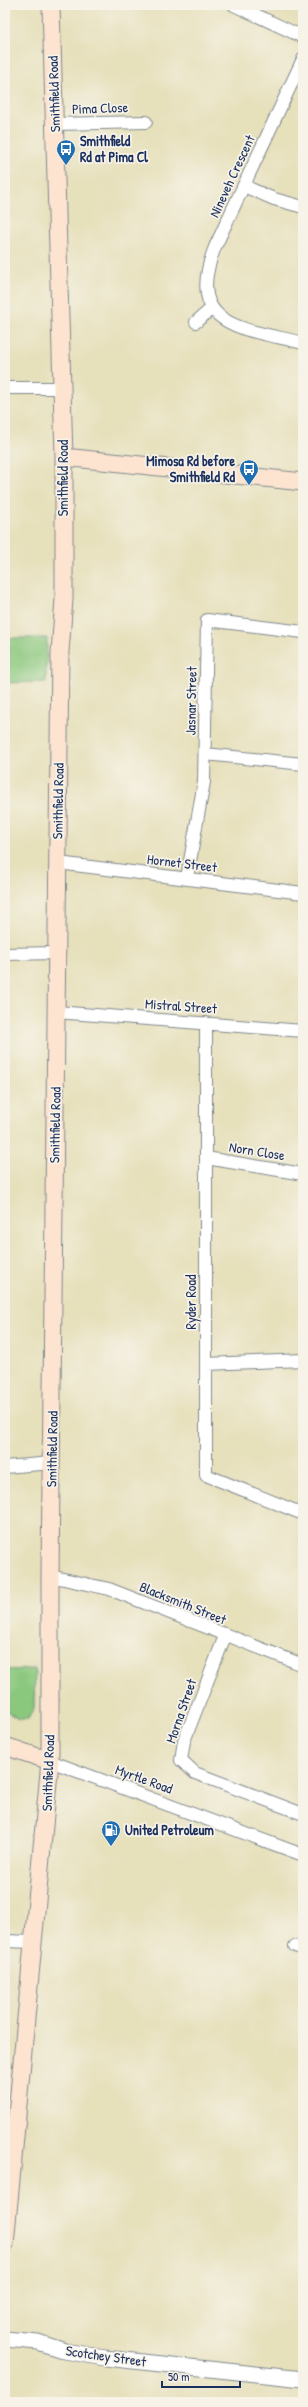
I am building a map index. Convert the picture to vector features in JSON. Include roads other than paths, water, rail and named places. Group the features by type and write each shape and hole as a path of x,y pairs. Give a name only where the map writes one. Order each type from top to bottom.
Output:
{"main road":[{"name":"Smithfield Road","path":"5,2244 50,1761 50,1576 60,652 64,599 64,457 51,5"},
{"path":"64,457 303,482"},
{"path":"5,1746 50,1761"}],"street":[{"path":"234,5 303,37"},
{"name":"Nineveh Crescent","path":"211,309 206,298 205,281 208,265 303,59"},
{"name":"Pima Close","path":"55,124 146,122"},
{"path":"244,186 274,199 303,207"},
{"path":"196,322 211,309 222,319 235,326 303,343"},
{"path":"5,388 61,388"},
{"name":"Jasnar Street","path":"187,878 204,782 207,620 303,632"},
{"path":"205,754 303,764"},
{"name":"Hornet Street","path":"58,863 303,893"},
{"path":"5,954 57,953"},
{"name":"Mistral Street","path":"56,1012 303,1031"},
{"name":"Ryder Road","path":"206,1023 206,1475 303,1514"},
{"name":"Norn Close","path":"206,1158 303,1174"},
{"path":"206,1364 303,1360"},
{"path":"5,1466 52,1463"},
{"name":"Blacksmith Street","path":"50,1576 109,1589 225,1636 303,1665"},
{"name":"Morna Street","path":"225,1636 184,1741 181,1760 195,1773 303,1814"},
{"name":"Myrtle Road","path":"50,1761 303,1855"},
{"path":"5,1941 34,1942"},
{"name":"Scotchey Street","path":"5,2339 38,2342 65,2352 105,2358 303,2379"}],"place":[{"name":"Smithfield Rd at Pima Cl","path":"66,166"},
{"name":"Mimosa Rd before Smithfield Rd","path":"249,486"},
{"name":"United Petroleum","path":"111,1847"}]}
